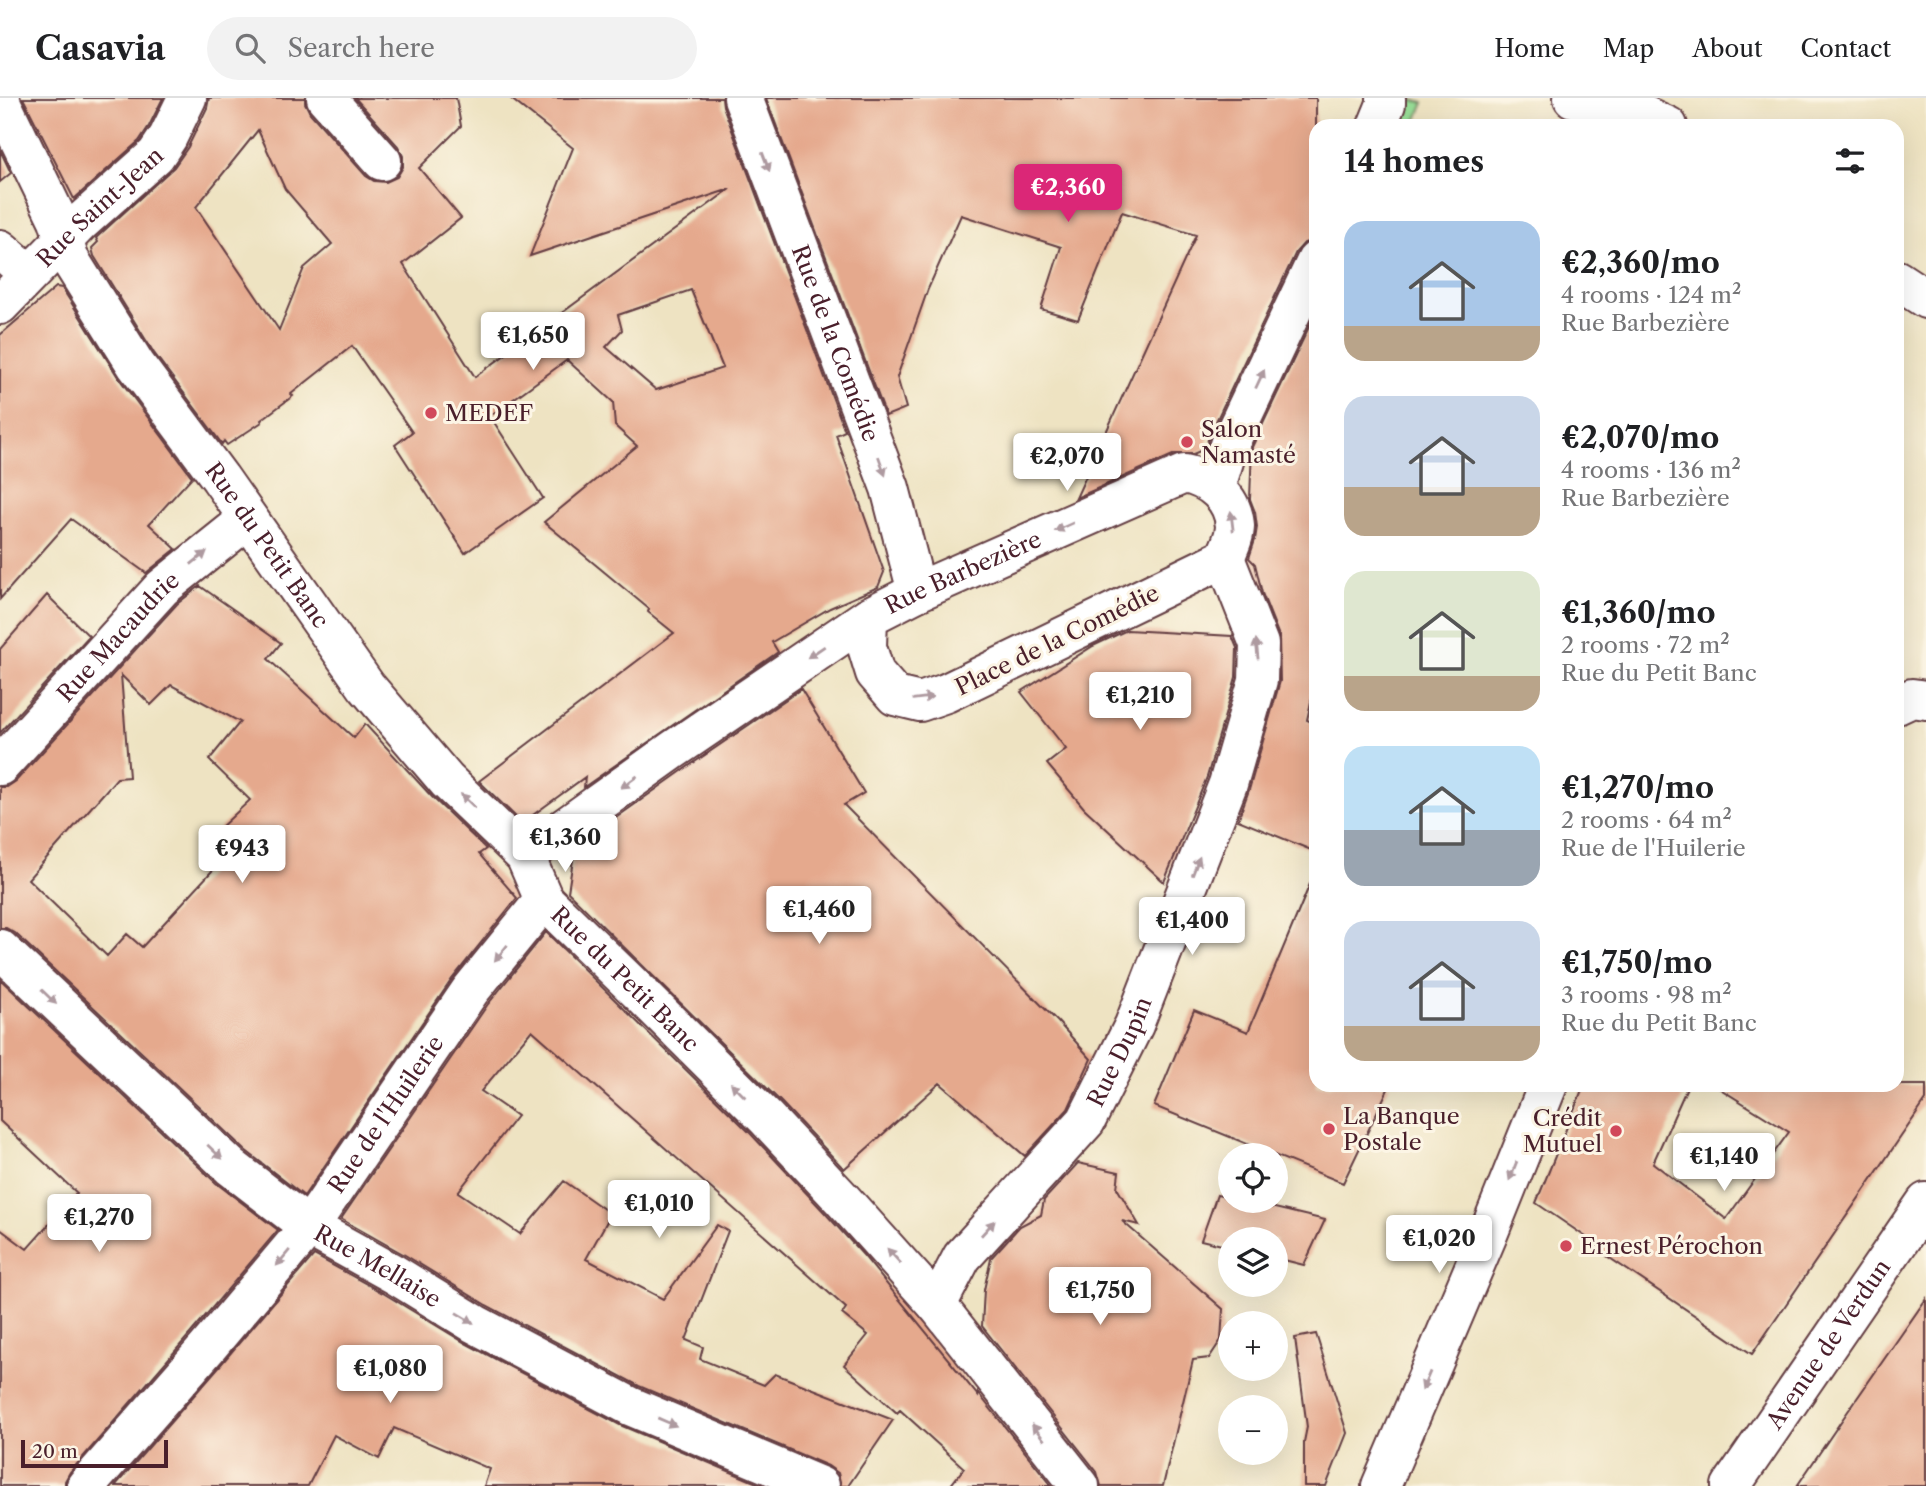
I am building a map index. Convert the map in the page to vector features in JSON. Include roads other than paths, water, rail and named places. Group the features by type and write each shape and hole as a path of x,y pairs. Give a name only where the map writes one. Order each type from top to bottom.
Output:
{"street":[{"name":"Rue Saint-Jean","path":"0,305 64,240 156,155 169,137 187,98"},
{"path":"326,98 382,161"},
{"name":"Rue de la Comédie","path":"743,98 890,488 917,592"},
{"path":"1380,119 1386,104 1385,98"},
{"path":"1573,98 1645,115"},
{"name":"Rue du Petit Banc","path":"0,100 58,220 69,258 136,365 220,478 366,686 447,781 525,856 544,900 766,1118 937,1305 1080,1486"},
{"path":"0,248 29,274"},
{"path":"1225,558 1235,526 1231,508 1216,487 1229,445 1309,276"},
{"path":"1904,285 1926,299"},
{"name":"Rue Barbezière","path":"525,856 673,750 868,617 917,592 1184,474 1199,477 1216,487"},
{"name":"Rue Macaudrie","path":"0,766 162,588 248,519"},
{"name":"Place de la Comédie","path":"868,617 867,647 874,673 895,696 920,702 946,694 1225,558"},
{"name":"Rue Dupin","path":"937,1305 962,1257 1086,1121 1134,1025 1223,797 1258,680 1259,645 1225,558"},
{"path":"1904,702 1912,698 1926,700"},
{"name":"Rue de l'Huilerie","path":"86,1486 309,1227 470,991 544,900"},
{"name":"Rue Mellaise","path":"0,949 230,1167 309,1227 394,1274 475,1324 630,1406 820,1486"},
{"path":"1381,1486 1545,1092"},
{"name":"Avenue de Verdun","path":"1731,1486 1926,1202"}],"place":[{"name":"MEDEF","path":"431,413"},
{"name":"Salon Namasté","path":"1187,442"},
{"name":"La Banque Postale","path":"1329,1129"},
{"name":"Crédit Mutuel","path":"1616,1131"},
{"name":"Ernest Pérochon","path":"1566,1246"}]}
